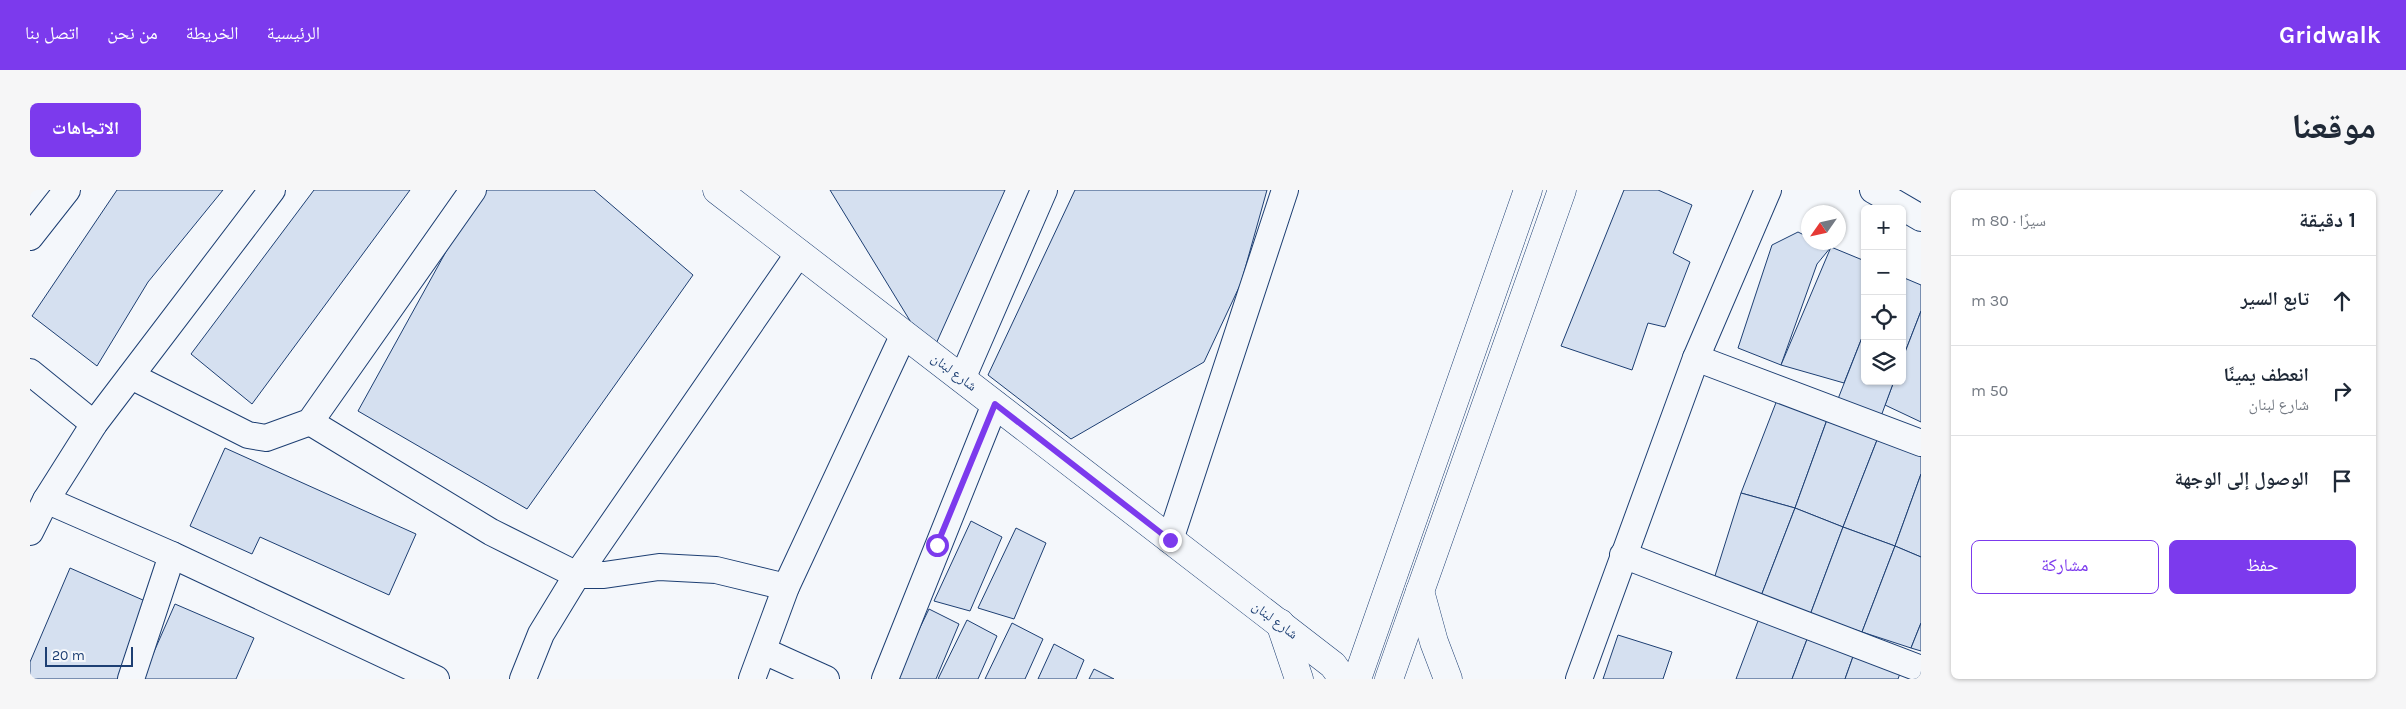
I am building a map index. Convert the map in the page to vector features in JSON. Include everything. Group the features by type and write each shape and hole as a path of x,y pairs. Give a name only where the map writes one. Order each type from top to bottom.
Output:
{"street":[{"path":"34,222 67,190"},
{"path":"30,532 46,500 94,424 272,190"},
{"path":"131,376 248,435 266,438 310,422 473,190"},
{"name":"شارع لبنان","path":"717,190 1170,540 1280,623 1356,674"},
{"path":"962,379 1044,190"},
{"path":"1170,540 1285,190"},
{"path":"1356,674 1528,190"},
{"path":"1389,679 1562,190"},
{"path":"1579,679 1696,358 1768,190"},
{"path":"1874,190 1921,218"},
{"path":"524,679 541,634 577,574 800,253"},
{"path":"752,679 764,652 786,587 904,334"},
{"path":"1696,358 1921,443"},
{"path":"30,372 94,424"},
{"path":"885,679 995,404"},
{"path":"310,422 491,532 577,574 604,575 659,567 716,570 786,587"},
{"path":"46,500 172,555 436,679"},
{"path":"131,679 172,555"},
{"path":"1623,555 1921,669"},
{"path":"1420,591 1434,642 1448,679"},
{"path":"1280,623 1299,679"},
{"path":"764,652 826,679"}],"building":[{"path":"117,190 223,190 148,282 97,366 32,316"},
{"path":"314,190 410,190 252,404 191,354"},
{"path":"480,190 594,190 693,275 527,509 358,411"},
{"path":"830,190 1005,190 931,355"},
{"path":"1075,190 1267,190 1241,283 1204,362 1071,439 988,375"},
{"path":"1624,190 1658,190 1692,205 1673,253 1690,262 1665,327 1648,323 1632,370 1561,346"},
{"path":"1798,232 1801,234 1801,250 1829,250 1817,264 1781,365 1738,348 1772,245"},
{"path":"1830,250 1838,250 1861,259 1861,340 1844,383 1781,365"},
{"path":"1906,279 1921,285 1921,311 1906,350"},
{"path":"1921,311 1921,422 1885,405 1892,385 1906,385 1906,350"},
{"path":"1861,340 1861,385 1893,385 1880,419 1836,404"},
{"path":"1777,400 1828,417 1795,508 1741,493"},
{"path":"1828,417 1879,435 1843,527 1795,508"},
{"path":"1879,435 1921,454 1921,474 1895,546 1843,527"},
{"path":"225,448 416,534 389,595 260,537 252,554 190,526"},
{"path":"1921,474 1921,557 1895,546"},
{"path":"1741,493 1795,508 1761,596 1714,579"},
{"path":"1795,508 1843,527 1810,615 1761,596"},
{"path":"971,521 1002,537 970,611 934,601"},
{"path":"1843,527 1895,546 1862,632 1810,615"},
{"path":"1016,528 1046,543 1014,619 978,608"},
{"path":"1895,546 1921,557 1921,623 1911,648 1862,632"},
{"path":"70,568 152,604 120,679 30,679 30,662"},
{"path":"175,604 254,638 236,679 142,679"},
{"path":"929,609 959,624 936,679 895,679"},
{"path":"1761,613 1809,634 1792,679 1736,679"},
{"path":"967,620 997,636 978,679 938,679"},
{"path":"1012,623 1043,639 1025,679 985,679"},
{"path":"1921,623 1921,651 1911,648"},
{"path":"1809,634 1855,651 1845,679 1792,679"},
{"path":"1618,635 1672,652 1663,679 1603,679"},
{"path":"1054,644 1084,660 1076,679 1038,679"},
{"path":"1855,651 1902,668 1898,679 1845,679"},
{"path":"1094,669 1114,679 1089,679"}],"route":[{"path":"937,545 995,404 1170,540"}]}
